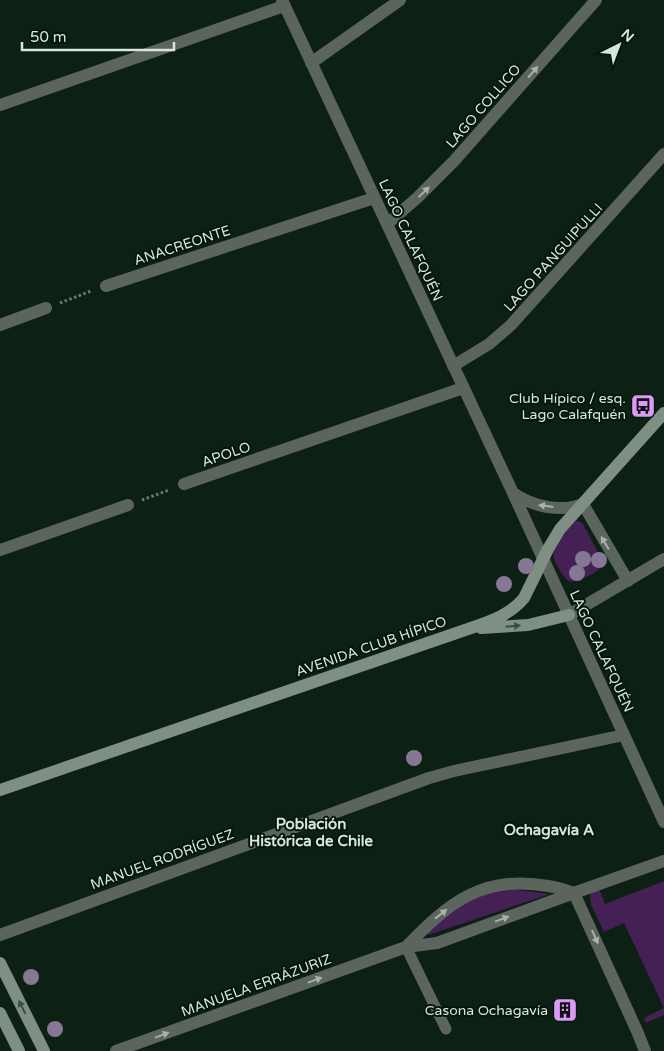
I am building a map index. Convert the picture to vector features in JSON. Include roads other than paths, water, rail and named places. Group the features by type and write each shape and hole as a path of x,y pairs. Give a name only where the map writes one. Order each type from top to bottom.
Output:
{"main road":[{"name":"AVENIDA CLUB HÍPICO","path":"0,790 471,628 511,611 519,605 529,590 555,537 582,504 664,413"},
{"path":"471,628 528,625 569,615"},
{"path":"0,963 44,1051"},
{"path":"0,1013 19,1051"}],"street":[{"path":"311,63 400,0"},
{"name":"LAGO COLLICO","path":"387,224 417,198 454,161 596,0"},
{"path":"0,105 283,3"},
{"name":"LAGO CALAFQUÉN","path":"283,3 664,822"},
{"name":"LAGO PANGUIPULLI","path":"453,366 489,344 511,326 664,154"},
{"name":"ANACREONTE","path":"106,286 374,198"},
{"path":"0,325 46,308"},
{"name":"APOLO","path":"184,484 463,388"},
{"path":"512,493 541,506 562,508 582,504 628,581"},
{"path":"0,550 128,505"},
{"path":"569,615 664,559"},
{"name":"MANUEL RODRÍGUEZ","path":"0,935 429,778 624,735"},
{"name":"MANUELA ERRÁZURIZ","path":"116,1051 406,947 437,943 664,861"},
{"name":"MANUELA ERRÁZURIZ","path":"406,947 421,931 450,907 487,887 518,883 550,886 574,893"},
{"path":"574,893 645,1051"}],"lane":[{"path":"406,947 446,1029"}],"place":[{"name":"Club Hípico / esq. Lago Calafquén","path":"643,406"},
{"name":"Casona Ochagavía","path":"565,1010"}],"district":[{"name":"Ochagavía A","path":"549,830"},
{"name":"Población Histórica de Chile","path":"311,832"}]}
